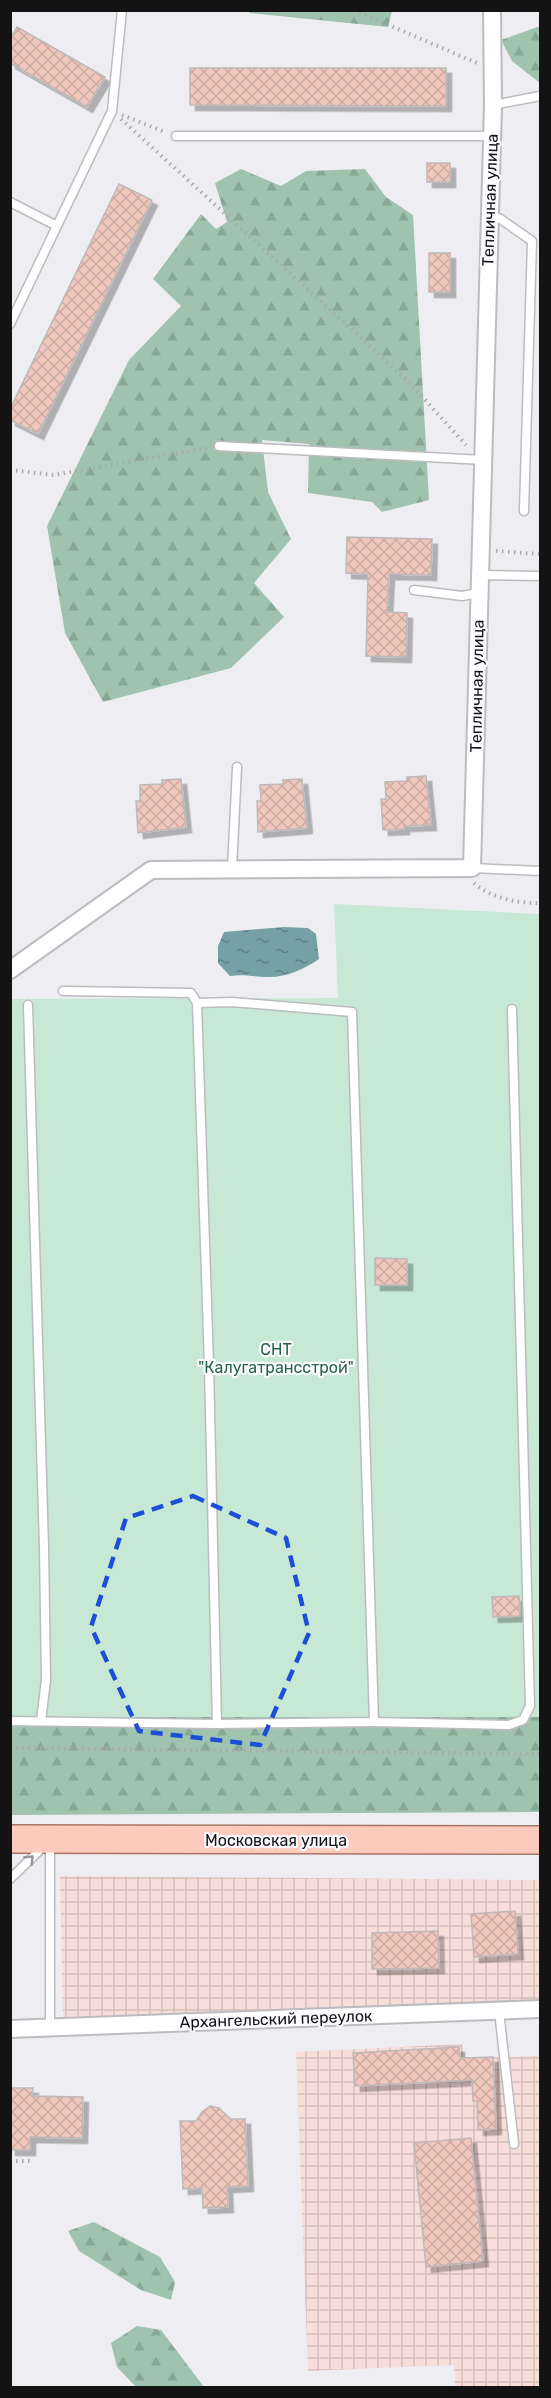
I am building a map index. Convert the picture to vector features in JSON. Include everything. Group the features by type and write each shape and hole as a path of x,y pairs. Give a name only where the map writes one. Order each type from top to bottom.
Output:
{"main road":[{"name":"Московская улица","path":"10,1839 540,1840"}],"street":[{"name":"Тепличная улица","path":"465,868 479,593 493,105 492,10"},
{"path":"10,970 151,870 465,868"},
{"name":"Архангельский переулок","path":"10,2029 540,2009"}],"lane":[{"path":"10,324 13,311 112,111 122,10"},
{"path":"493,105 540,96"},
{"path":"176,136 491,136"},
{"path":"10,202 57,226"},
{"path":"489,221 500,218 532,241 524,511"},
{"path":"219,446 483,460"},
{"path":"479,575 540,576"},
{"path":"414,590 462,596 479,593"},
{"path":"232,869 237,767"},
{"path":"465,868 540,871"},
{"path":"63,991 191,993 197,1003 218,1724"},
{"path":"197,1003 232,1002 352,1012 374,1722"},
{"path":"28,1005 45,1591 46,1680 41,1721"},
{"path":"10,1721 218,1724 374,1722 509,1725 523,1720 530,1706 512,1009"},
{"path":"10,1880 50,1839"},
{"path":"50,1839 50,2028"},
{"path":"499,2010 514,2144"}],"path":[{"path":"354,10 492,70"},
{"path":"112,111 176,136"},
{"path":"112,111 407,380 458,439 483,460"},
{"path":"10,470 53,475 219,446"},
{"path":"480,550 540,554"},
{"path":"465,868 480,888 516,903 540,903"},
{"path":"10,1748 540,1754"},
{"path":"10,2160 34,2161"}],"highlighted area":[{"path":"193,1496 286,1538 309,1633 260,1745 139,1731 91,1627 126,1518"}],"shaded area":[{"path":"60,1876 540,1880 540,2001 63,2018"},
{"path":"462,2044 464,2058 540,2056 540,2387 455,2387 454,2365 308,2371 296,2052"}],"green space":[{"path":"392,10 388,27 249,13 249,11"},
{"path":"540,26 540,83 512,61 501,40"},
{"path":"241,169 281,186 306,171 365,169 386,197 413,215 429,500 382,512 372,502 308,493 309,444 262,440 268,492 291,539 254,583 284,617 231,668 103,702 65,633 47,526 129,360 181,306 153,279 201,214 216,229 227,222 215,183"},
{"name":"СНТ \"Калугатрансстрой\"","path":"334,904 540,914 540,1717 11,1717 10,999 338,998"},
{"path":"10,1717 540,1717 540,1812 11,1815"},
{"path":"94,2222 160,2257 175,2282 171,2300 141,2290 79,2251 68,2231"},
{"path":"137,2326 161,2330 204,2387 136,2387 117,2367 111,2343"}],"water":[{"path":"284,927 308,928 316,934 319,959 295,972 269,977 230,976 218,963 218,946 224,932"}],"building":[{"path":"17,27 105,77 87,107 10,63 10,39"},
{"path":"190,68 446,68 446,106 190,105"},
{"path":"427,163 450,163 450,182 427,182"},
{"path":"119,184 152,200 38,434 10,420 10,409"},
{"path":"429,253 450,253 450,292 429,292"},
{"path":"347,537 432,539 431,575 389,574 387,612 407,613 406,657 366,656 368,574 346,573"},
{"path":"426,776 431,825 404,826 404,829 383,830 381,799 386,799 385,782 407,781 407,777"},
{"path":"181,779 186,827 138,833 136,801 140,801 140,785 162,784 162,780"},
{"path":"302,779 307,828 258,832 257,801 261,801 260,785 283,784 283,780"},
{"path":"375,1258 407,1259 407,1285 375,1285"},
{"path":"519,1596 520,1616 493,1617 492,1597"},
{"path":"515,1911 518,1954 474,1957 471,1914"},
{"path":"438,1931 439,1968 372,1969 372,1933"},
{"path":"459,2047 460,2058 493,2057 496,2129 478,2130 477,2101 473,2101 472,2080 355,2086 353,2053"},
{"path":"10,2088 33,2088 32,2096 83,2097 82,2138 30,2137 30,2150 10,2150"},
{"path":"210,2106 219,2108 230,2119 245,2119 248,2186 227,2187 228,2207 203,2208 202,2188 183,2189 180,2121 196,2121"},
{"path":"471,2138 483,2261 426,2267 414,2143"}]}
